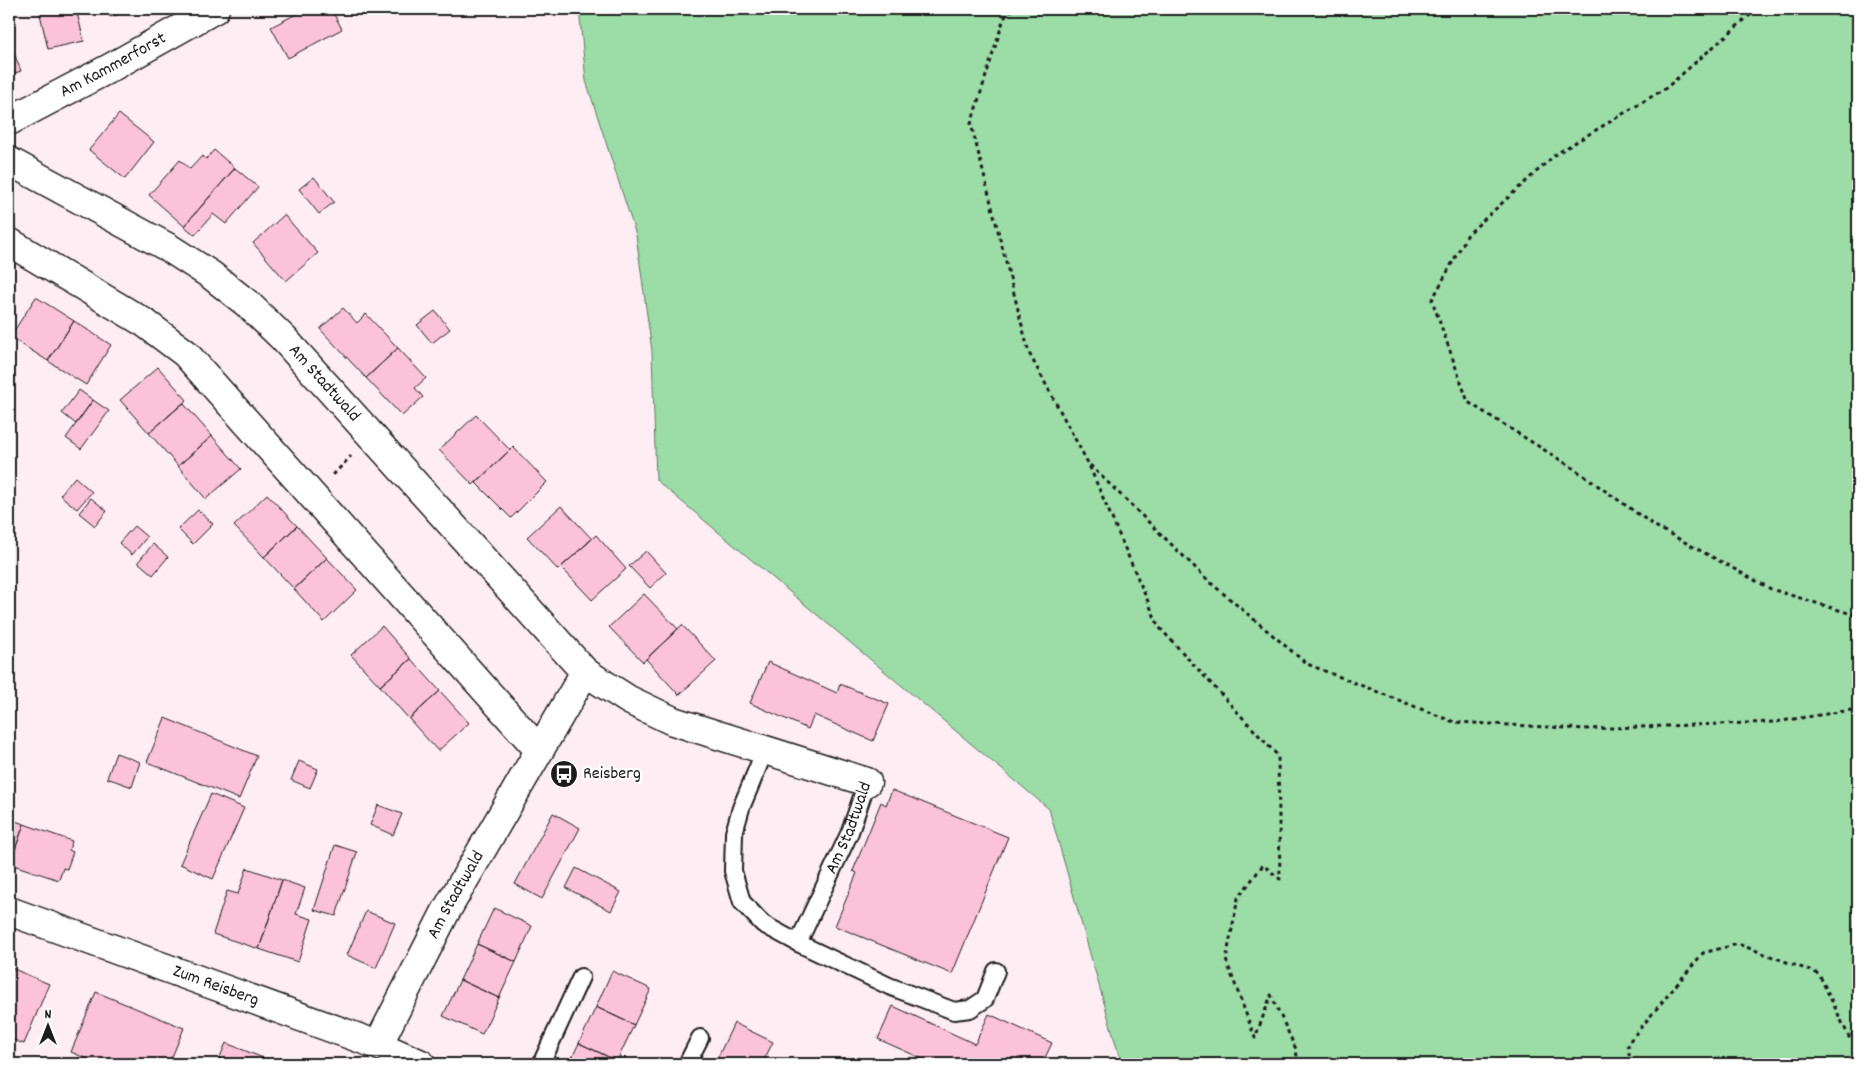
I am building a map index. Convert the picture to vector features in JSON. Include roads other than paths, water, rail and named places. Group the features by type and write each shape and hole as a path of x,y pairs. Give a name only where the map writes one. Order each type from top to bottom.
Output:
{"street":[{"name":"Am Kammerforst","path":"9,121 216,9"},
{"name":"Am Stadtwald","path":"9,161 169,248 211,275 249,305 284,338 585,672 629,700 673,722 867,782"},
{"path":"9,242 129,312 185,353 539,750"},
{"name":"Am Stadtwald","path":"378,1045 445,913 585,672"},
{"name":"Zum Reisberg","path":"9,911 378,1045 421,1064"}],"lane":[{"path":"765,750 741,808 734,833 733,871 742,902 763,924 798,944 888,986 954,1011 970,1009 984,999 996,971"},
{"name":"Am Stadtwald","path":"798,944 850,832 867,782"},
{"path":"541,1064 581,977"},
{"path":"687,1064 700,1038"}],"place":[{"name":"Reisberg","path":"564,774"}]}
